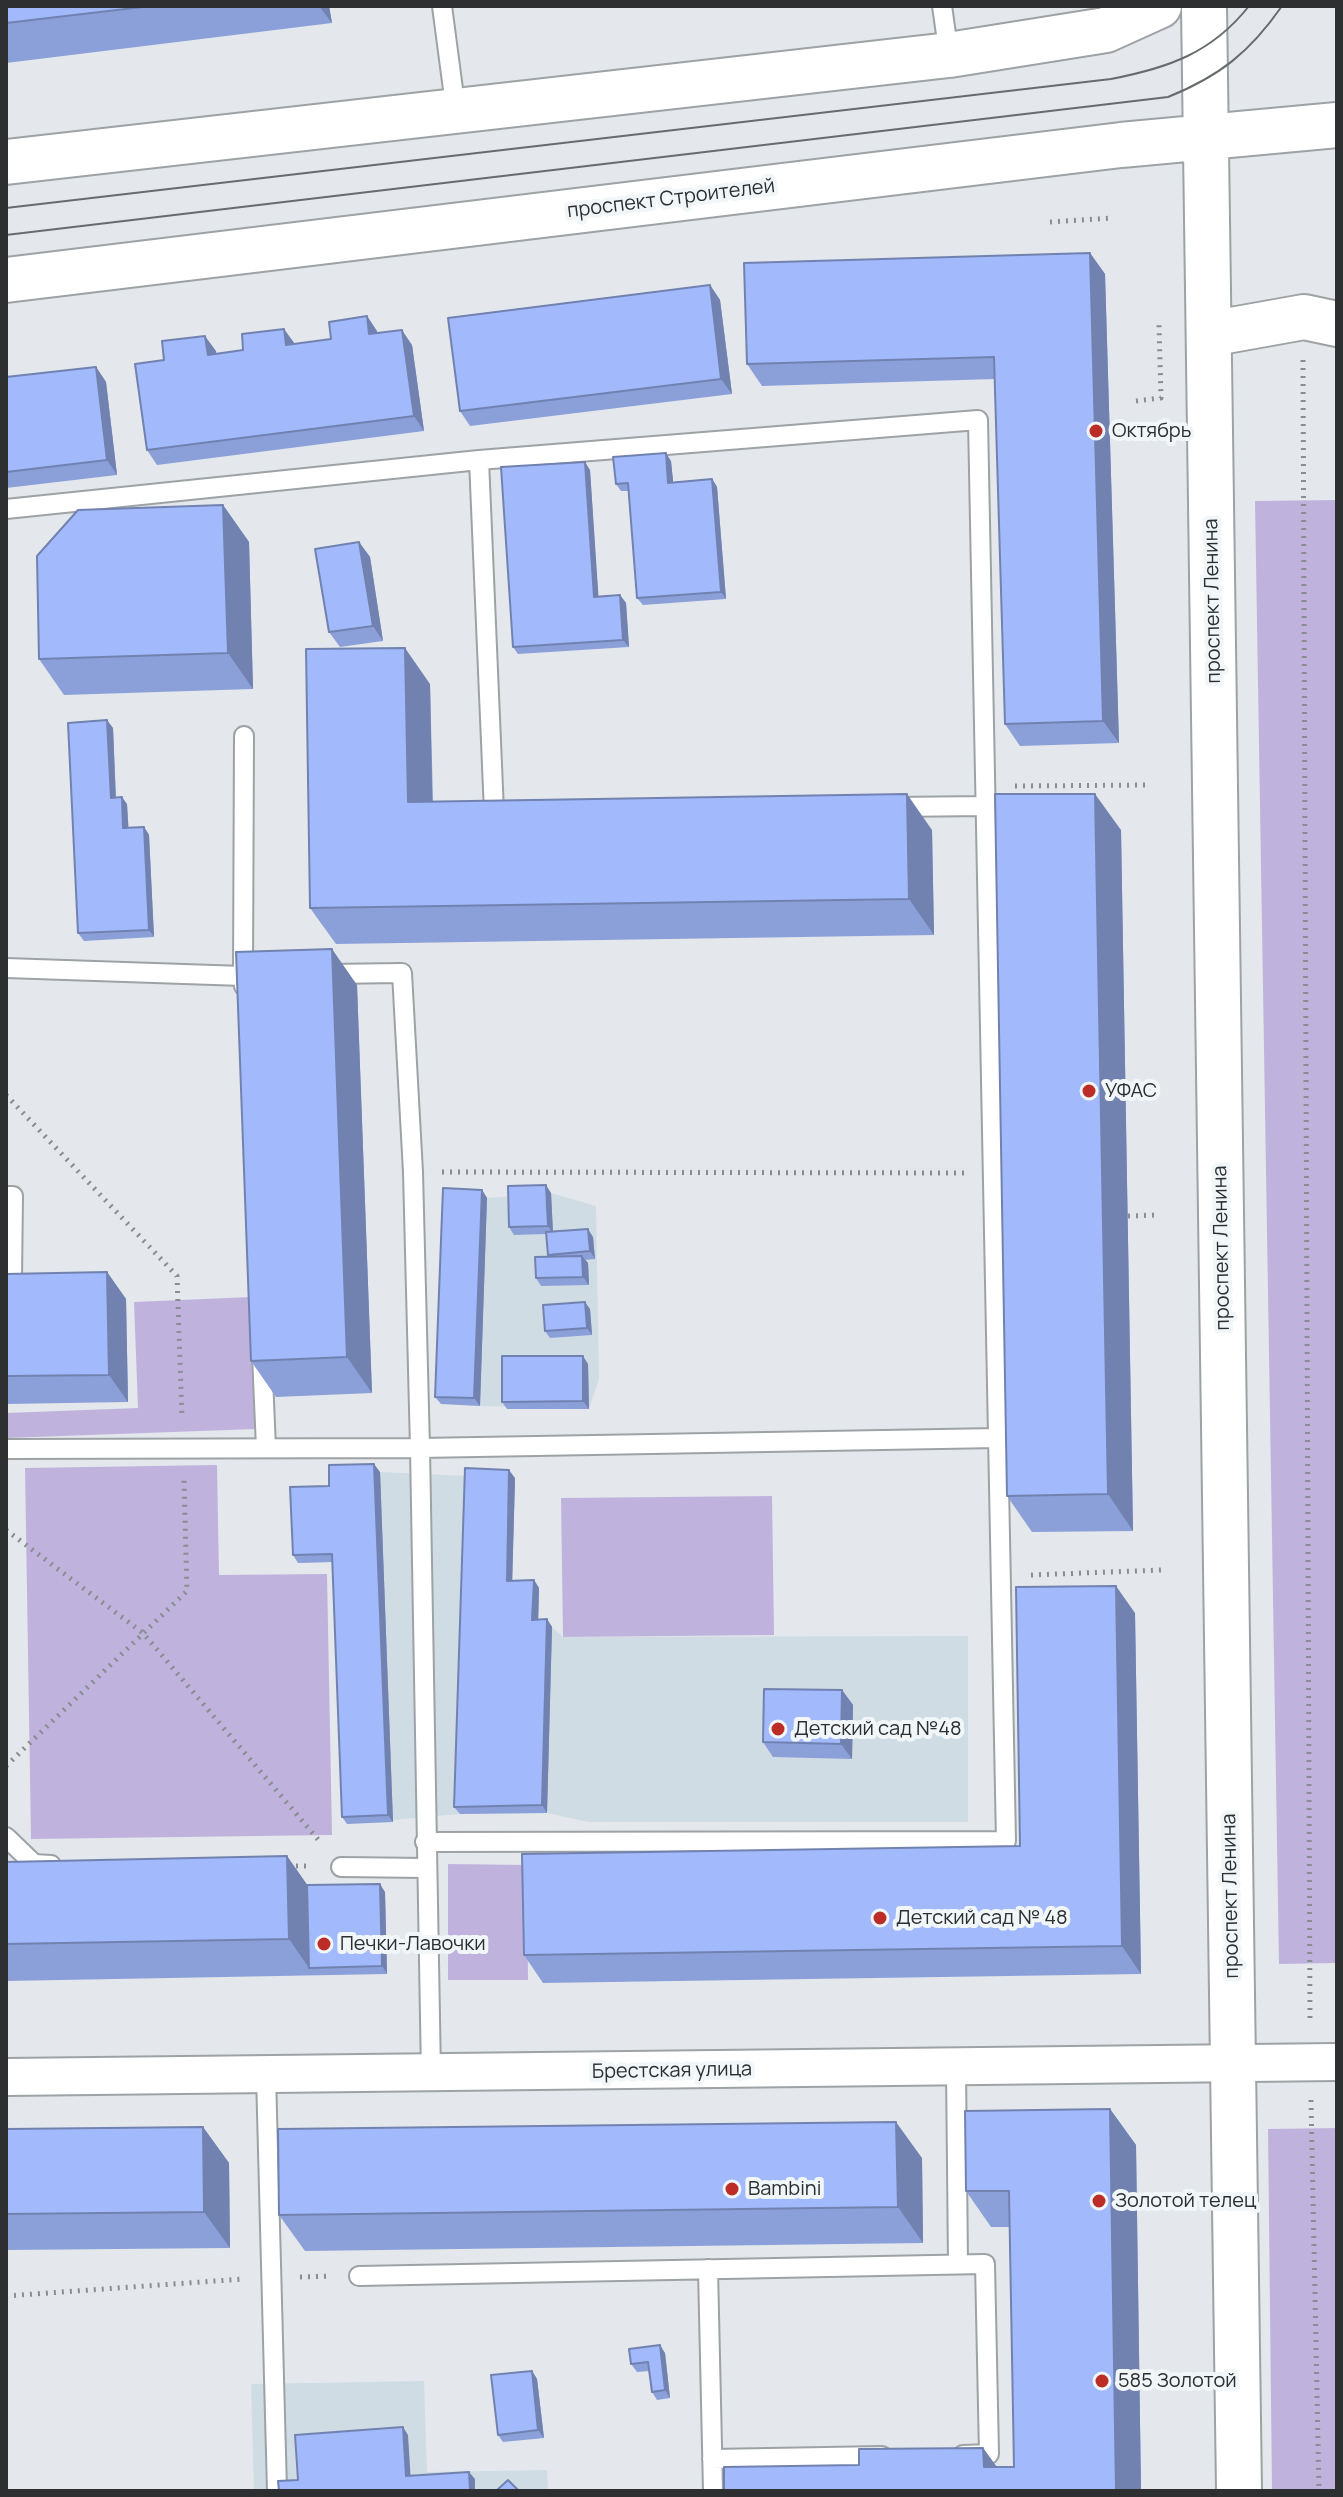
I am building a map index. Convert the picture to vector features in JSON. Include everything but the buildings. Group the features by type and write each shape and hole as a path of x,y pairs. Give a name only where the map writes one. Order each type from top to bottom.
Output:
{"main road":[{"path":"6,162 949,55 1106,30 1159,6"},
{"name":"проспект Ленина","path":"1204,6 1239,2491"},
{"name":"проспект Строителей","path":"6,280 1121,145 1337,125"},
{"path":"1209,334 1304,317 1337,324"}],"street":[{"name":"Брестская улица","path":"6,2077 1324,2062"}],"lane":[{"path":"442,6 456,112"},
{"path":"942,6 949,55"},
{"path":"6,509 479,460 978,420 1006,1841 425,1842"},
{"path":"479,460 494,812 526,812"},
{"path":"244,736 251,975 245,1007"},
{"path":"875,807 985,806"},
{"path":"6,968 251,975"},
{"path":"307,974 402,973 413,1172 431,2074"},
{"path":"6,1196 13,1196 12,1279"},
{"path":"261,1338 266,1448"},
{"path":"6,1449 420,1448 998,1438"},
{"path":"6,1837 34,1864 65,1865"},
{"path":"341,1867 425,1868"},
{"path":"956,2068 958,2264"},
{"path":"266,2075 277,2491"},
{"path":"359,2276 985,2264 989,2454 943,2455"},
{"path":"708,2269 713,2491"},
{"path":"712,2459 897,2456"}],"path":[{"path":"1050,222 1113,218"},
{"path":"1136,401 1161,398 1159,325"},
{"path":"1303,353 1324,2062 1319,2491"},
{"path":"985,786 1150,785"},
{"path":"413,1172 993,1173"},
{"path":"1128,1216 1156,1215"},
{"path":"6,1530 143,1633 341,1867"},
{"path":"1001,1575 1162,1570"},
{"path":"284,1866 341,1867"},
{"path":"6,2296 271,2277 359,2276"}],"shaded area":[{"path":"1337,500 1337,1963 1279,1964 1255,501"},
{"path":"551,1193 596,1206 599,1379 589,1409 480,1406 487,1198"},
{"path":"251,1297 256,1429 7,1438 6,1413 138,1408 134,1302"},
{"path":"217,1465 219,1575 327,1574 332,1835 31,1839 25,1468"},
{"path":"334,1473 515,1478 512,1588 539,1588 538,1627 552,1627 563,1637 968,1636 968,1822 588,1822 547,1813 460,1814 347,1824 337,1562 298,1563 296,1495 334,1493"},
{"path":"772,1496 774,1635 563,1637 561,1498"},
{"path":"448,1864 527,1865 528,1980 448,1980"},
{"path":"1337,2128 1337,2491 1272,2491 1268,2129"},
{"path":"424,2381 427,2472 547,2470 548,2491 254,2491 251,2384"}],"tram line":[{"path":"6,208 1111,79 1151,70 1188,56 1220,36 1249,6"},
{"path":"6,235 1168,97 1232,61 1258,37 1282,6"}],"place":[{"name":"Октябрь","path":"1096,431"},
{"name":"УФАС","path":"1089,1091"},
{"name":"Детский сад №48","path":"778,1729"},
{"name":"Детский сад № 48","path":"880,1918"},
{"name":"Печки-Лавочки","path":"324,1944"},
{"name":"Bambini","path":"732,2189"},
{"name":"Золотой телец","path":"1099,2201"},
{"name":"585 Золотой","path":"1102,2381"}]}
